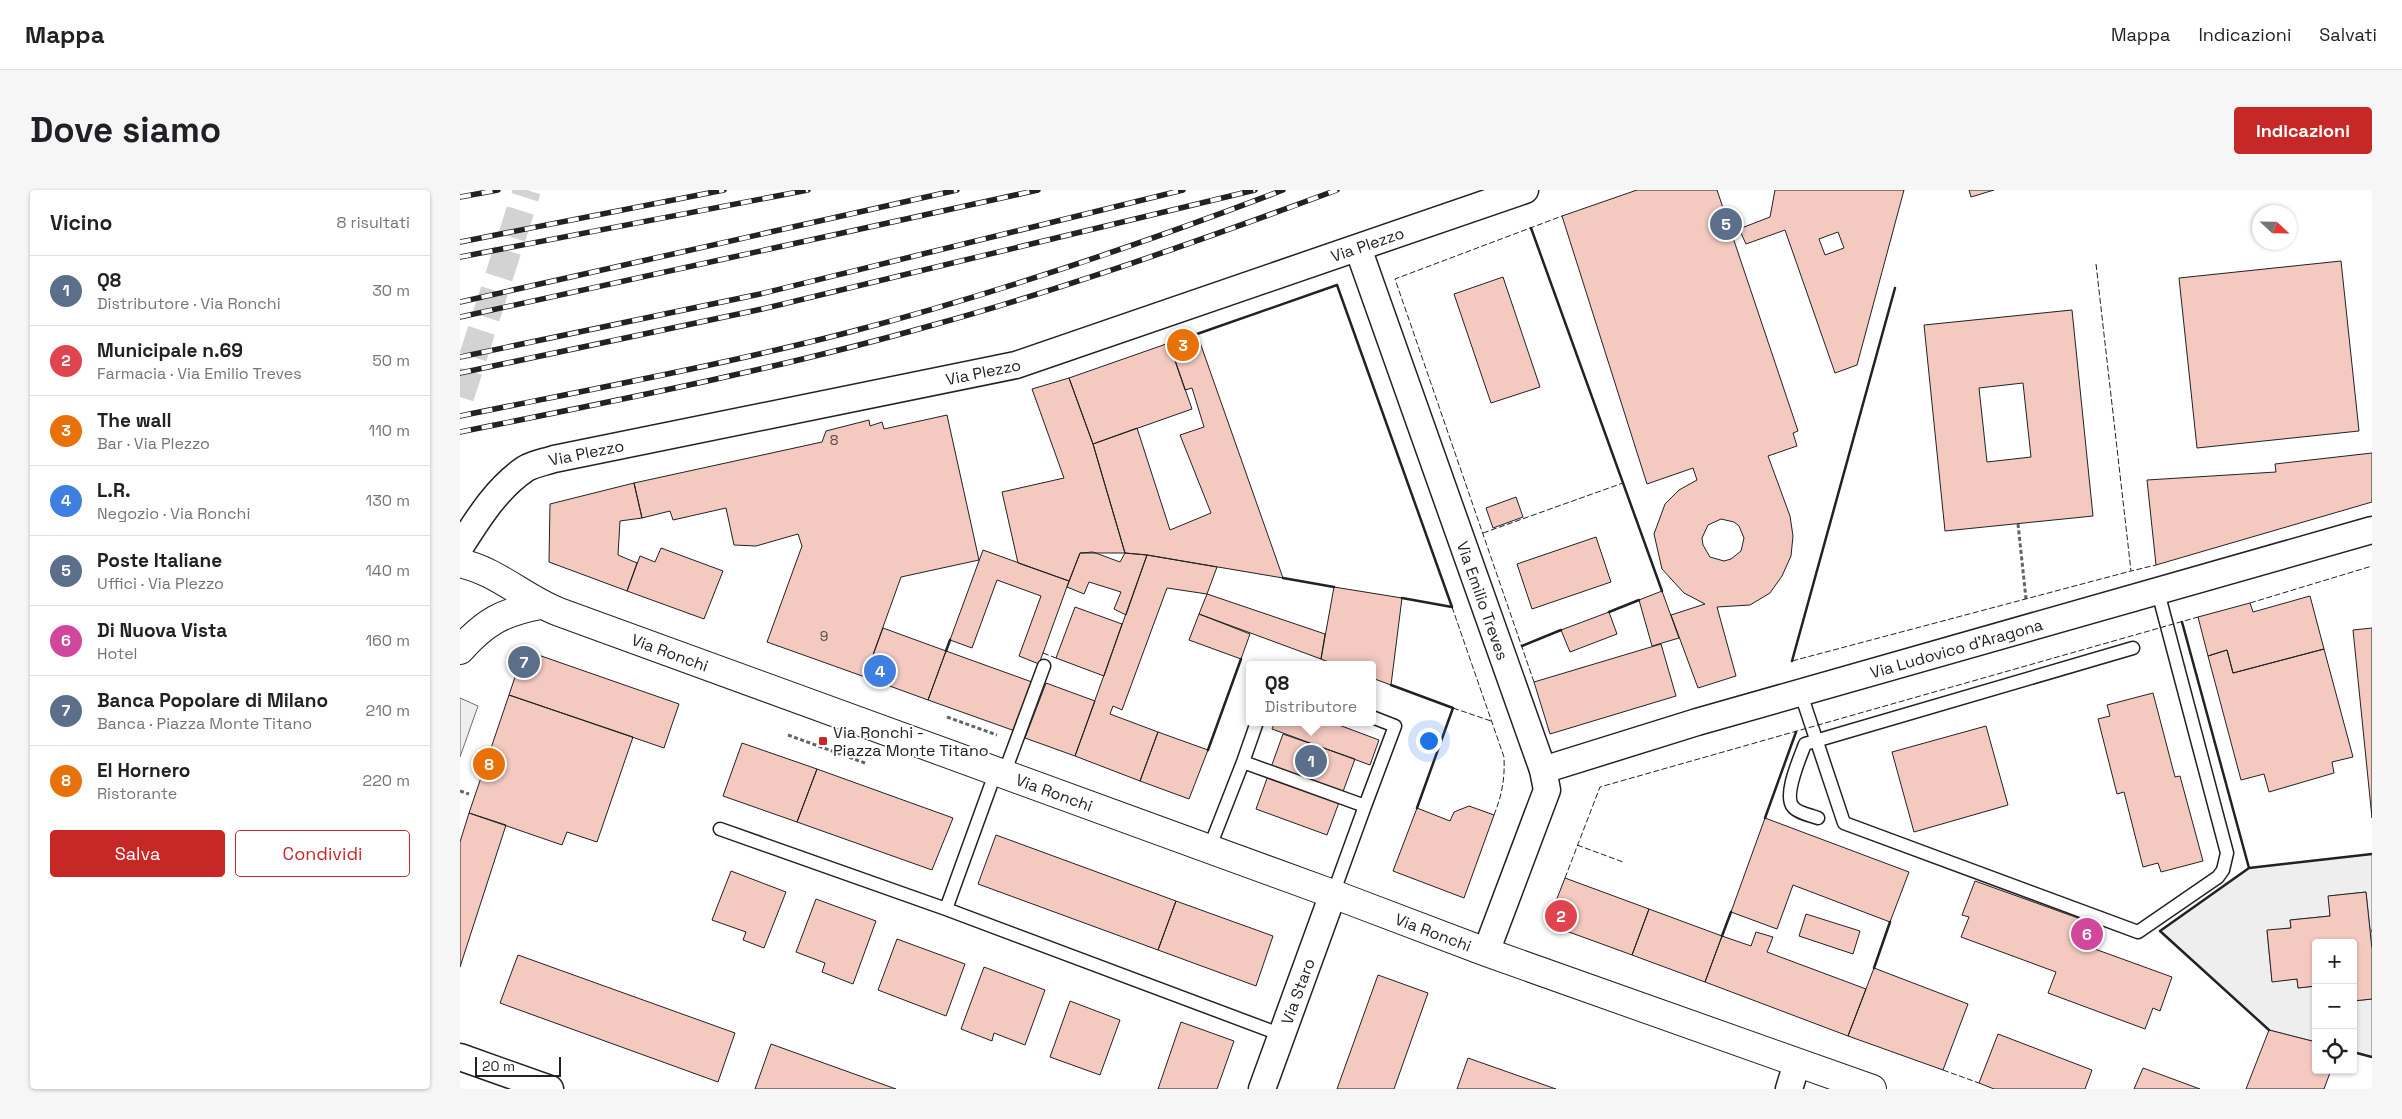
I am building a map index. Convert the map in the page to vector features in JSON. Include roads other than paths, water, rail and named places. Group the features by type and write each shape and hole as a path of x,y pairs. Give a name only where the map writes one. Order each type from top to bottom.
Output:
{"street":[{"name":"Via Plezzo","path":"460,547 486,508 505,486 526,468 554,458 1016,365 1525,190"},
{"name":"Via Emilio Treves","path":"1358,248 1543,770 1547,790 1486,952"},
{"name":"Via Ludovico d'Aragona","path":"1543,770 1697,722 1801,694 2372,530"},
{"name":"Via Ronchi","path":"460,563 489,573 540,605 1333,894 1486,952 1872,1089"},
{"path":"460,650 489,622 518,609 540,605"},
{"name":"Via Staro","path":"1262,1089 1333,894"},
{"path":"460,1057 550,1089"},
{"path":"1789,1089 1797,1063"}],"lane":[{"path":"1801,694 1844,824 2138,932 2218,877 2224,870 2227,852 2158,592"},
{"path":"1818,818 1794,808 1790,801 1790,791 1805,744 2133,648"},
{"path":"1000,773 1016,742 1044,666"},
{"path":"1333,894 1395,726 1376,719"},
{"path":"1209,849 1256,726"},
{"path":"1242,762 1366,806"},
{"name":"Via Ronchi","path":"946,909 1000,773"},
{"path":"720,829 946,909 1282,1034"}],"tunnel":[{"path":"460,397 527,190"}],"railway":[{"path":"460,197 498,190"},
{"path":"460,242 724,190"},
{"path":"460,257 808,190"},
{"path":"460,302 957,190"},
{"path":"460,317 1038,190"},
{"path":"460,357 760,294 1183,190"},
{"path":"460,373 762,309 1255,190"},
{"path":"460,416 747,357 898,319 1065,268 1283,190"},
{"path":"460,432 757,370 933,325 1035,295 1136,262 1337,190"}],"place":[{"name":"Poste Italiane","path":"1726,224"},
{"name":"The wall","path":"1183,345"},
{"name":"Banca Popolare di Milano","path":"524,662"},
{"name":"L.R.","path":"880,671"},
{"name":"Via Ronchi - Piazza Monte Titano","path":"823,741"},
{"name":"Q8","path":"1311,761"},
{"name":"El Hornero","path":"489,764"},
{"name":"Municipale n.69","path":"1561,916"},
{"name":"Di Nuova Vista","path":"2087,934"}]}
